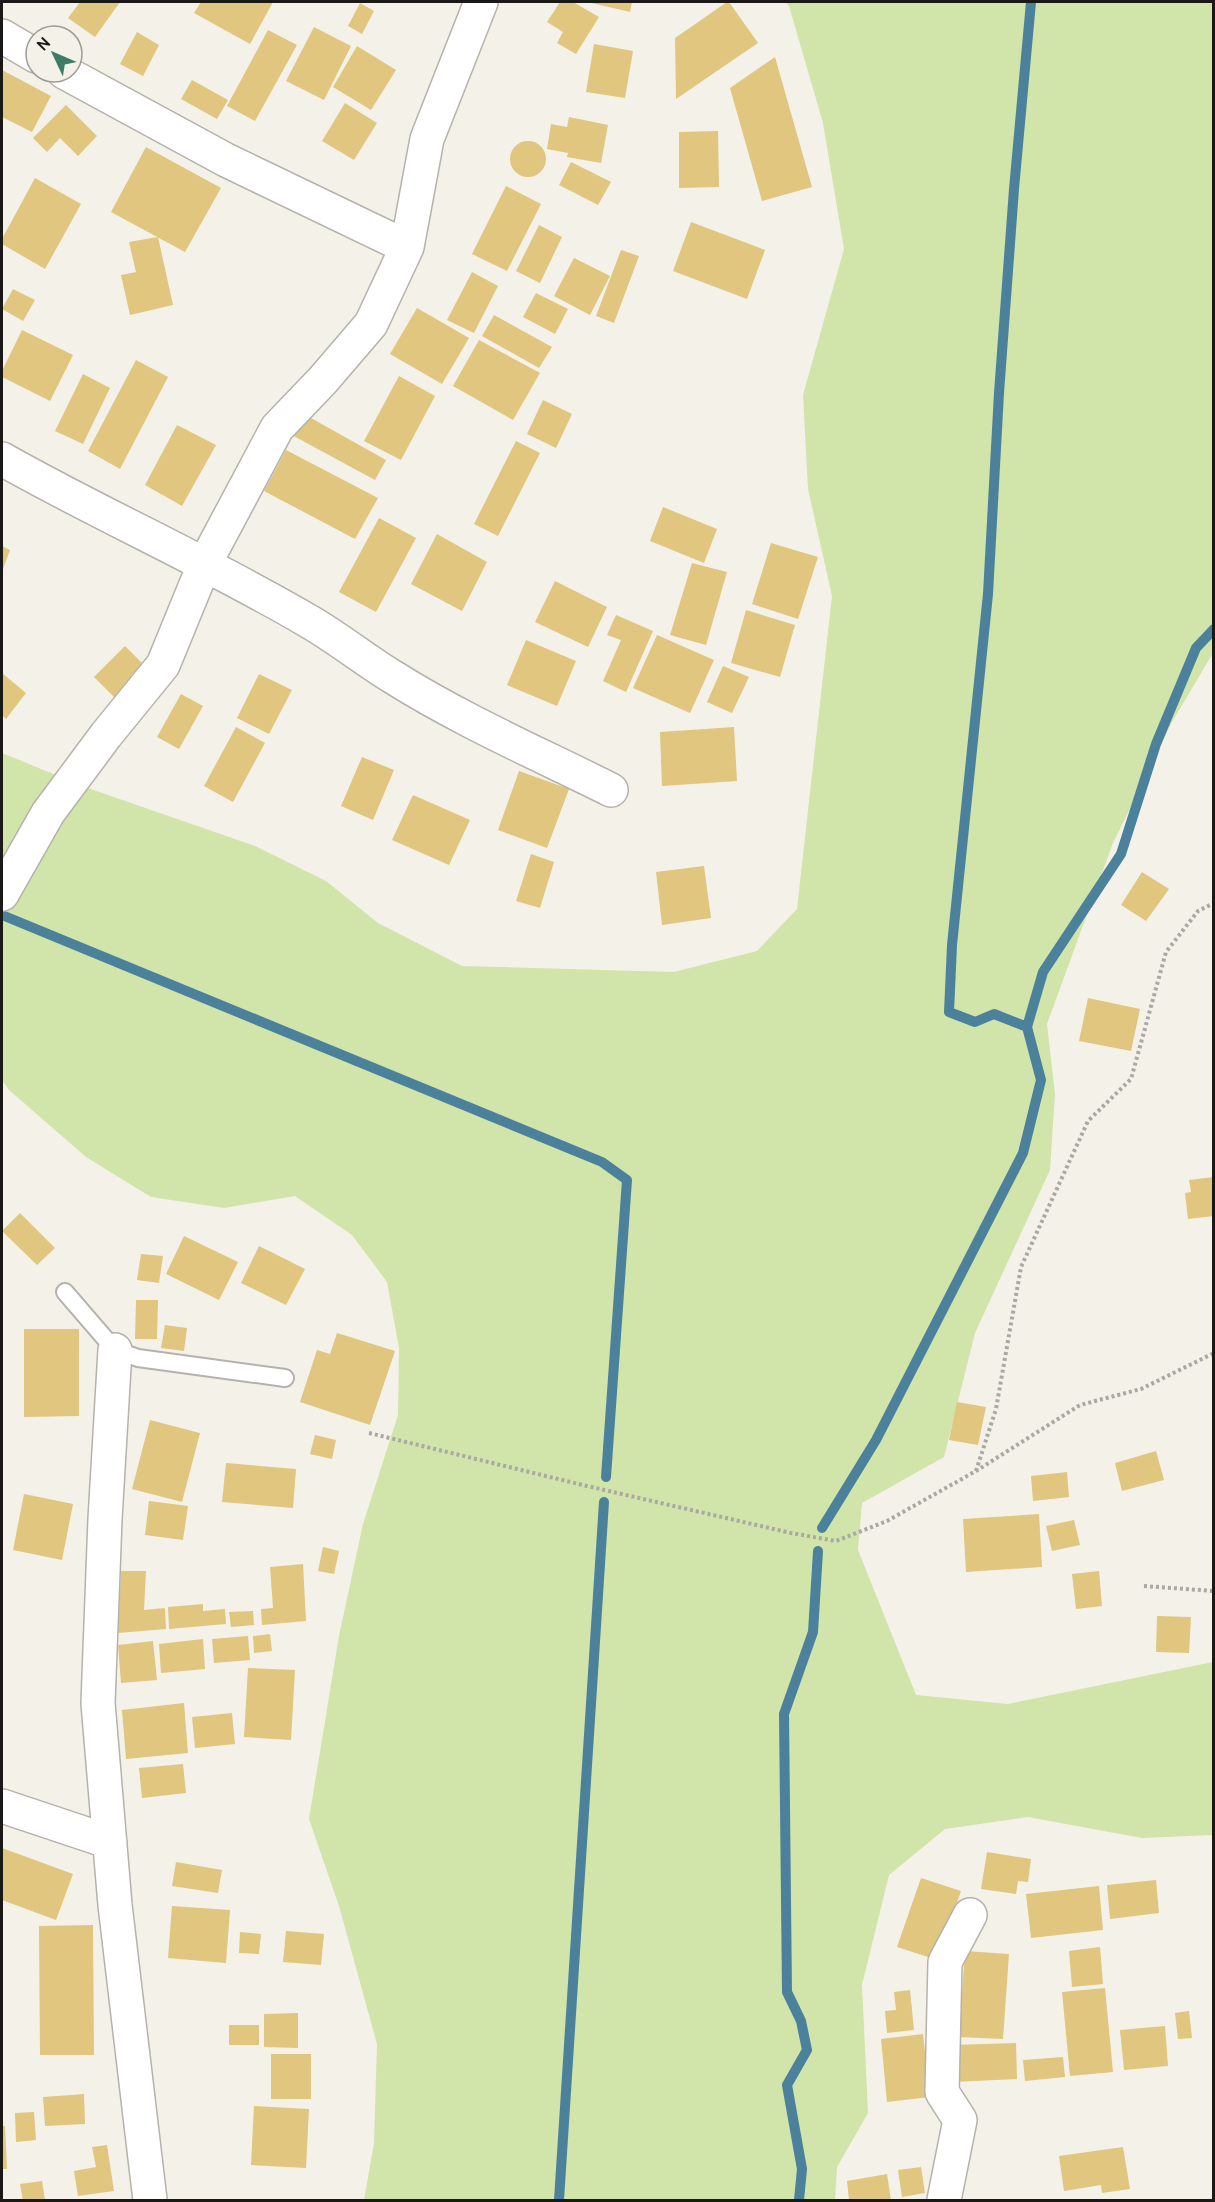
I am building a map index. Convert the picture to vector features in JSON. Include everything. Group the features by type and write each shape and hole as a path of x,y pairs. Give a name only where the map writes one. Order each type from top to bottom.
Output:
{"street":[{"path":"2,894 48,813 106,735 163,665 204,565 277,428 323,380 371,324 407,247 427,139 482,2"},
{"path":"2,36 24,49"},
{"path":"84,83 226,160 407,247"},
{"path":"2,459 71,498 204,565 311,623 394,678 491,731 611,790"},
{"path":"115,1350 105,1519 98,1703 115,1905 150,2200"},
{"path":"2,1806 110,1842"},
{"path":"944,2200 960,2120 942,2092 945,1962 970,1915"}],"lane":[{"path":"65,1292 115,1350 138,1358 285,1378"}],"path":[{"path":"976,1471 996,1408 1022,1267 1088,1121 1131,1079 1166,952 1198,911 1214,903"},
{"path":"369,1434 632,1497 836,1541 888,1521 976,1471 1080,1405 1141,1389 1214,1353"},
{"path":"1144,1586 1214,1591"}],"green space":[{"path":"786,2 1213,2 1213,653 1172,722 1113,843 1047,1024 1055,1094 1050,1170 975,1333 944,1457 862,1503 858,1550 916,1695 1008,1704 1213,1662 1213,1835 1142,1838 1028,1817 945,1829 889,1875 862,1985 868,2113 837,2167 835,2200 364,2200 374,2143 377,2044 339,1906 309,1819 339,1636 363,1524 398,1415 399,1348 387,1282 352,1235 295,1196 224,1208 151,1197 86,1157 9,1090 2,1080 2,753 85,787 255,846 326,881 378,923 462,966 674,972 757,951 797,909 832,596 808,489 803,395 844,249 823,123"}],"building":[{"path":"80,2 120,2 95,37 84,29 84,24 77,24 68,18"},
{"path":"201,2 273,2 250,44 194,13"},
{"path":"560,2 573,2 599,17 576,54 557,43 563,32 547,22"},
{"path":"587,2 632,2 630,12"},
{"path":"727,2 758,43 676,99 675,38"},
{"path":"360,3 374,11 362,34 348,26"},
{"path":"314,27 351,46 324,100 286,81"},
{"path":"268,30 297,45 255,121 227,106"},
{"path":"137,32 159,45 143,76 120,64"},
{"path":"594,44 633,51 625,98 586,92"},
{"path":"357,46 396,70 371,110 333,87"},
{"path":"775,57 812,187 762,201 730,88"},
{"path":"2,70 24,82 24,84 51,96 32,132 2,117"},
{"path":"192,80 228,100 217,119 181,99"},
{"path":"345,103 377,123 354,160 322,141"},
{"path":"66,105 97,136 78,156 60,138 47,152 33,138"},
{"path":"569,117 608,125 601,163 567,157 568,153 547,149 551,124 567,127"},
{"path":"718,131 719,187 679,188 679,132"},
{"path":"528,141 541,146 546,159 541,172 528,177 515,172 510,159 515,146"},
{"path":"146,147 221,188 185,252 111,212"},
{"path":"571,162 611,182 598,205 559,185"},
{"path":"35,178 81,204 45,269 2,244 2,239"},
{"path":"506,186 541,204 507,271 472,254"},
{"path":"691,222 765,250 747,299 673,271"},
{"path":"539,225 562,237 540,283 516,271"},
{"path":"158,237 173,305 130,315 121,275 136,272 129,242"},
{"path":"621,250 639,256 614,323 596,316"},
{"path":"574,258 610,276 590,315 554,296"},
{"path":"472,272 498,286 474,333 447,320"},
{"path":"13,289 35,300 23,321 2,309"},
{"path":"536,293 568,309 555,334 523,317"},
{"path":"417,308 469,338 442,384 390,354"},
{"path":"494,315 552,347 539,368 482,336"},
{"path":"22,330 73,355 50,401 2,377 2,371"},
{"path":"479,340 540,373 513,420 453,386"},
{"path":"136,360 168,377 120,469 88,451"},
{"path":"83,374 110,388 83,444 55,431"},
{"path":"399,376 435,396 401,460 364,441"},
{"path":"543,400 572,414 556,448 527,434"},
{"path":"302,413 386,460 375,480 290,434"},
{"path":"177,425 216,445 182,506 145,485"},
{"path":"516,441 540,453 498,536 474,524"},
{"path":"286,450 378,498 355,539 264,491"},
{"path":"663,507 717,529 704,563 650,541"},
{"path":"379,518 416,538 376,612 339,592"},
{"path":"437,534 487,562 462,611 411,584"},
{"path":"771,543 818,557 798,619 752,604"},
{"path":"2,546 10,550 2,572"},
{"path":"692,563 727,572 706,645 670,635"},
{"path":"555,581 607,607 588,647 535,622"},
{"path":"746,610 795,625 780,677 731,663"},
{"path":"616,615 653,631 626,692 603,681 621,640 607,635"},
{"path":"657,635 714,660 690,713 633,688"},
{"path":"526,640 576,661 557,706 507,685"},
{"path":"125,646 148,669 117,700 94,677"},
{"path":"723,666 749,677 732,713 707,702"},
{"path":"2,673 26,693 6,719 2,715"},
{"path":"259,674 292,690 269,734 237,718"},
{"path":"181,694 203,706 179,749 157,737"},
{"path":"236,727 265,743 233,802 204,786"},
{"path":"734,727 737,781 662,786 660,732"},
{"path":"362,757 394,770 373,820 341,806"},
{"path":"519,771 569,789 547,848 498,830"},
{"path":"413,795 470,820 449,865 392,840"},
{"path":"531,854 554,862 540,908 516,901"},
{"path":"704,866 711,918 662,925 656,872"},
{"path":"1142,872 1169,889 1146,921 1121,905"},
{"path":"1088,998 1140,1009 1131,1051 1079,1041"},
{"path":"1214,1177 1214,1216 1188,1219 1185,1193 1191,1192 1189,1180"},
{"path":"20,1213 55,1248 37,1265 2,1231"},
{"path":"184,1236 238,1262 219,1300 166,1274"},
{"path":"259,1246 305,1269 286,1305 241,1283"},
{"path":"141,1254 163,1256 159,1283 137,1280"},
{"path":"136,1300 158,1300 157,1339 135,1339"},
{"path":"165,1325 187,1328 184,1351 161,1348"},
{"path":"24,1329 79,1329 79,1416 24,1417"},
{"path":"337,1333 395,1351 370,1425 300,1402 317,1350 330,1354"},
{"path":"957,1402 986,1407 978,1445 949,1440"},
{"path":"150,1420 200,1433 182,1502 132,1489"},
{"path":"315,1435 336,1440 332,1459 310,1454"},
{"path":"1156,1451 1164,1480 1122,1491 1115,1463"},
{"path":"226,1463 296,1469 293,1508 222,1502"},
{"path":"1067,1472 1069,1497 1033,1501 1031,1476"},
{"path":"24,1494 73,1504 62,1560 13,1550"},
{"path":"149,1501 188,1506 183,1540 145,1535"},
{"path":"1039,1514 1042,1567 966,1572 963,1519"},
{"path":"1074,1520 1080,1545 1052,1551 1046,1526"},
{"path":"323,1547 339,1551 334,1574 318,1571"},
{"path":"303,1564 306,1621 262,1625 261,1609 273,1608 270,1567"},
{"path":"121,1571 146,1571 144,1610 165,1608 166,1629 118,1633"},
{"path":"1099,1571 1102,1606 1076,1609 1072,1574"},
{"path":"203,1604 203,1611 225,1609 226,1624 169,1629 168,1607"},
{"path":"253,1611 254,1625 231,1627 229,1612"},
{"path":"1157,1616 1191,1617 1189,1653 1156,1652"},
{"path":"270,1634 272,1651 254,1653 253,1636"},
{"path":"248,1636 250,1660 214,1663 212,1639"},
{"path":"203,1639 205,1669 161,1673 159,1644"},
{"path":"153,1641 157,1680 121,1683 118,1645"},
{"path":"248,1668 295,1670 291,1740 244,1737"},
{"path":"184,1703 188,1753 126,1759 122,1710"},
{"path":"232,1713 235,1744 195,1748 192,1717"},
{"path":"183,1764 186,1793 142,1798 139,1768"},
{"path":"2,1848 73,1874 56,1920 2,1900"},
{"path":"987,1852 1031,1859 1028,1882 1018,1881 1016,1894 981,1889"},
{"path":"176,1862 222,1870 218,1893 172,1886"},
{"path":"921,1878 961,1891 937,1960 897,1947"},
{"path":"1156,1880 1159,1913 1110,1919 1107,1885"},
{"path":"1099,1886 1103,1930 1031,1938 1026,1894"},
{"path":"172,1906 230,1910 226,1963 168,1958"},
{"path":"93,1925 94,2055 40,2055 39,1926"},
{"path":"286,1931 324,1934 321,1965 283,1962"},
{"path":"240,1932 261,1934 259,1954 239,1953"},
{"path":"1100,1947 1103,1984 1072,1987 1069,1951"},
{"path":"965,1951 1009,1954 1003,2039 959,2037"},
{"path":"1105,1988 1113,2072 1070,2076 1062,1992"},
{"path":"910,1990 914,2030 887,2033 885,2011 896,2010 894,1992"},
{"path":"1189,2011 1192,2038 1178,2039 1175,2013"},
{"path":"298,2013 298,2048 264,2047 264,2014"},
{"path":"229,2025 259,2025 259,2045 229,2045"},
{"path":"1165,2026 1168,2066 1124,2070 1120,2030"},
{"path":"923,2034 930,2097 887,2102 881,2039"},
{"path":"1016,2043 1017,2079 953,2082 952,2045"},
{"path":"271,2054 311,2054 311,2099 271,2099"},
{"path":"1063,2057 1065,2077 1025,2081 1023,2060"},
{"path":"84,2094 85,2124 45,2126 43,2097"},
{"path":"254,2106 309,2109 306,2168 251,2165"},
{"path":"34,2112 36,2140 16,2142 15,2113"},
{"path":"2,2126 5,2126 7,2169 2,2169"},
{"path":"107,2145 114,2191 78,2196 74,2171 96,2167 92,2147"},
{"path":"1123,2147 1130,2189 1102,2193 1101,2185 1064,2191 1059,2156"},
{"path":"921,2167 925,2193 902,2197 898,2170"},
{"path":"887,2174 891,2200 849,2200 847,2181"},
{"path":"42,2181 45,2200 23,2200 20,2184"}],"waterway":[{"path":"1027,1027 994,1014 975,1022 949,1012 952,945 988,594 999,393 1031,2"},
{"path":"822,1528 876,1440 1023,1153 1041,1080 1027,1027 1043,972 1121,854 1156,744 1196,648 1214,629"},
{"path":"2,915 602,1162 627,1180 606,1477"},
{"path":"559,2200 604,1502"},
{"path":"799,2200 802,2169 787,2085 807,2050 801,2021 787,1992 784,1714 813,1632 818,1551"}]}
